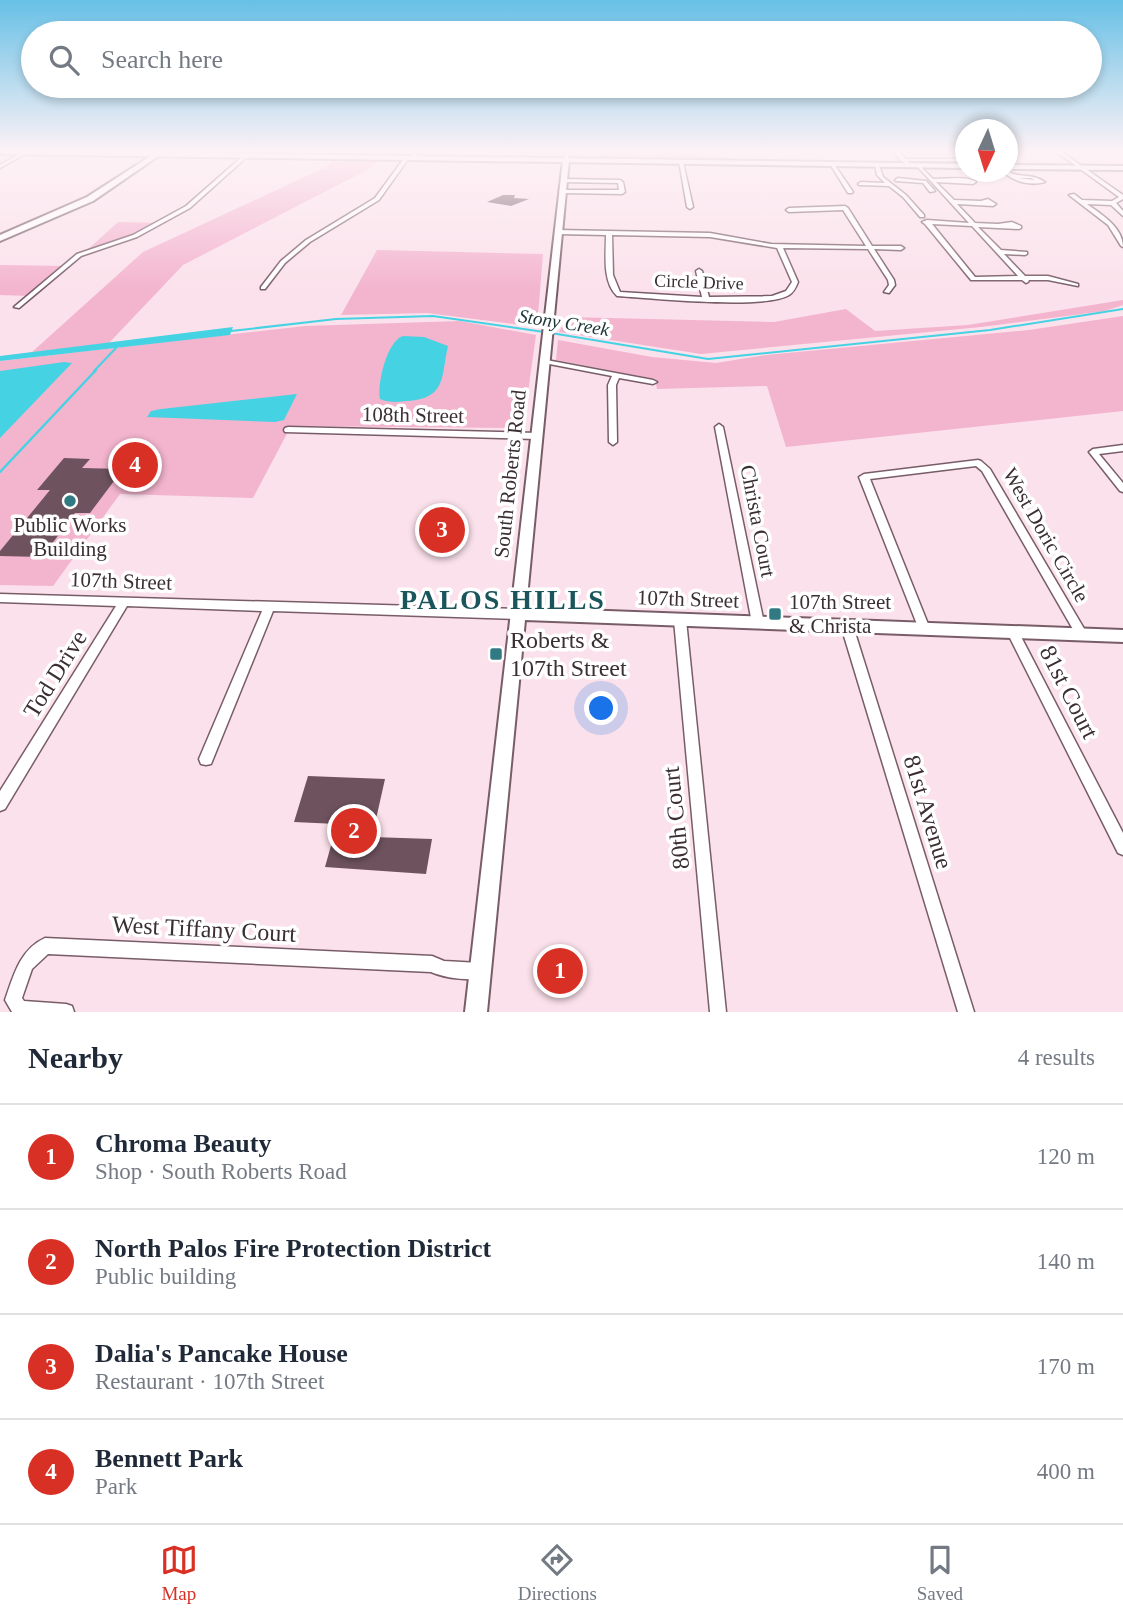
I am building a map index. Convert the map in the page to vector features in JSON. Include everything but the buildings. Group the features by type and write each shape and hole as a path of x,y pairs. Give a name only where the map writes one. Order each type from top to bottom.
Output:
{"main road":[{"path":"0,238 93,197"},
{"name":"South Roberts Road","path":"476,1012 561,197"}],"street":[{"path":"17,307 79,255 135,236 188,207 199,197"},
{"path":"263,288 283,262 308,241 378,197"},
{"path":"689,197 691,207"},
{"path":"904,197 973,279 1056,279 1076,285"},
{"path":"947,197 1030,286"},
{"path":"1075,197 1110,224 1123,245"},
{"path":"1083,202 1113,203 1122,197"},
{"path":"951,202 983,203"},
{"path":"1113,203 1123,214"},
{"path":"789,210 845,208 891,280 892,285 887,292"},
{"path":"923,220 1000,225"},
{"path":"558,232 710,235 779,246 901,248"},
{"name":"Circle Drive","path":"609,233 610,275 617,294 766,299 789,292 795,282 779,246"},
{"path":"998,252 1025,253"},
{"path":"699,271 706,298"},
{"path":"544,361 653,383"},
{"path":"613,442 612,385 617,375"},
{"name":"Christa Court","path":"719,427 758,623"},
{"name":"108th Street","path":"288,430 537,436"},
{"path":"1123,447 1093,452 1123,489"},
{"name":"West Doric Circle","path":"924,629 863,480 871,475 978,463 985,469 1082,635"},
{"name":"107th Street","path":"0,598 1123,636"},
{"name":"Tod Drive","path":"0,804 124,602"},
{"path":"206,759 269,607"},
{"name":"80th Court","path":"680,620 718,1012"},
{"name":"81st Avenue","path":"847,626 966,1012"},
{"name":"81st Court","path":"1013,632 1123,848"},
{"name":"West Tiffany Court","path":"65,1012 20,1009 13,1000 26,964 46,946 432,964 443,969 481,971"}],"shaded area":[{"path":"261,197 314,197 183,265 109,343 31,353 143,252"},
{"path":"118,222 161,223 135,236 85,252"},
{"path":"377,250 543,254 537,327 427,313 341,315"},
{"path":"0,265 65,266 30,296 0,295"},
{"path":"1123,300 1123,305 1105,311 981,327 701,354 559,332 567,317 774,322 846,309 875,331 968,325"},
{"path":"1123,316 1123,411 786,447 767,386 657,389 655,379 556,360 558,340 652,357 716,363 766,355 1029,330"},
{"path":"460,321 536,335 523,428 291,426 253,498 120,494 53,586 0,585 0,361 305,326"}],"water":[{"path":"233,327 230,335 0,361 0,356"},
{"path":"403,336 424,337 448,346 443,376 436,390 421,399 394,402 380,399 384,363 392,346"},
{"path":"72,363 0,438 0,371"},
{"path":"297,394 284,420 275,422 147,417 151,411 161,409"}],"waterway":[{"name":"Stony Creek","path":"551,333 708,359 990,330 1123,309"},
{"name":"Stony Creek","path":"231,331 336,319 433,316 544,332"},
{"path":"94,371 116,348"},
{"path":"0,472 96,370"}],"place":[{"name":"Bennett Park","path":"135,465"},
{"name":"Public Works Building","path":"70,501"},
{"name":"Dalia's Pancake House","path":"442,530"},
{"name":"107th Street & Christa","path":"775,614"},
{"name":"Roberts & 107th Street","path":"496,654"},
{"name":"North Palos Fire Protection District","path":"354,831"},
{"name":"Chroma Beauty","path":"560,971"}],"district":[{"name":"PALOS HILLS","path":"503,599"}]}
